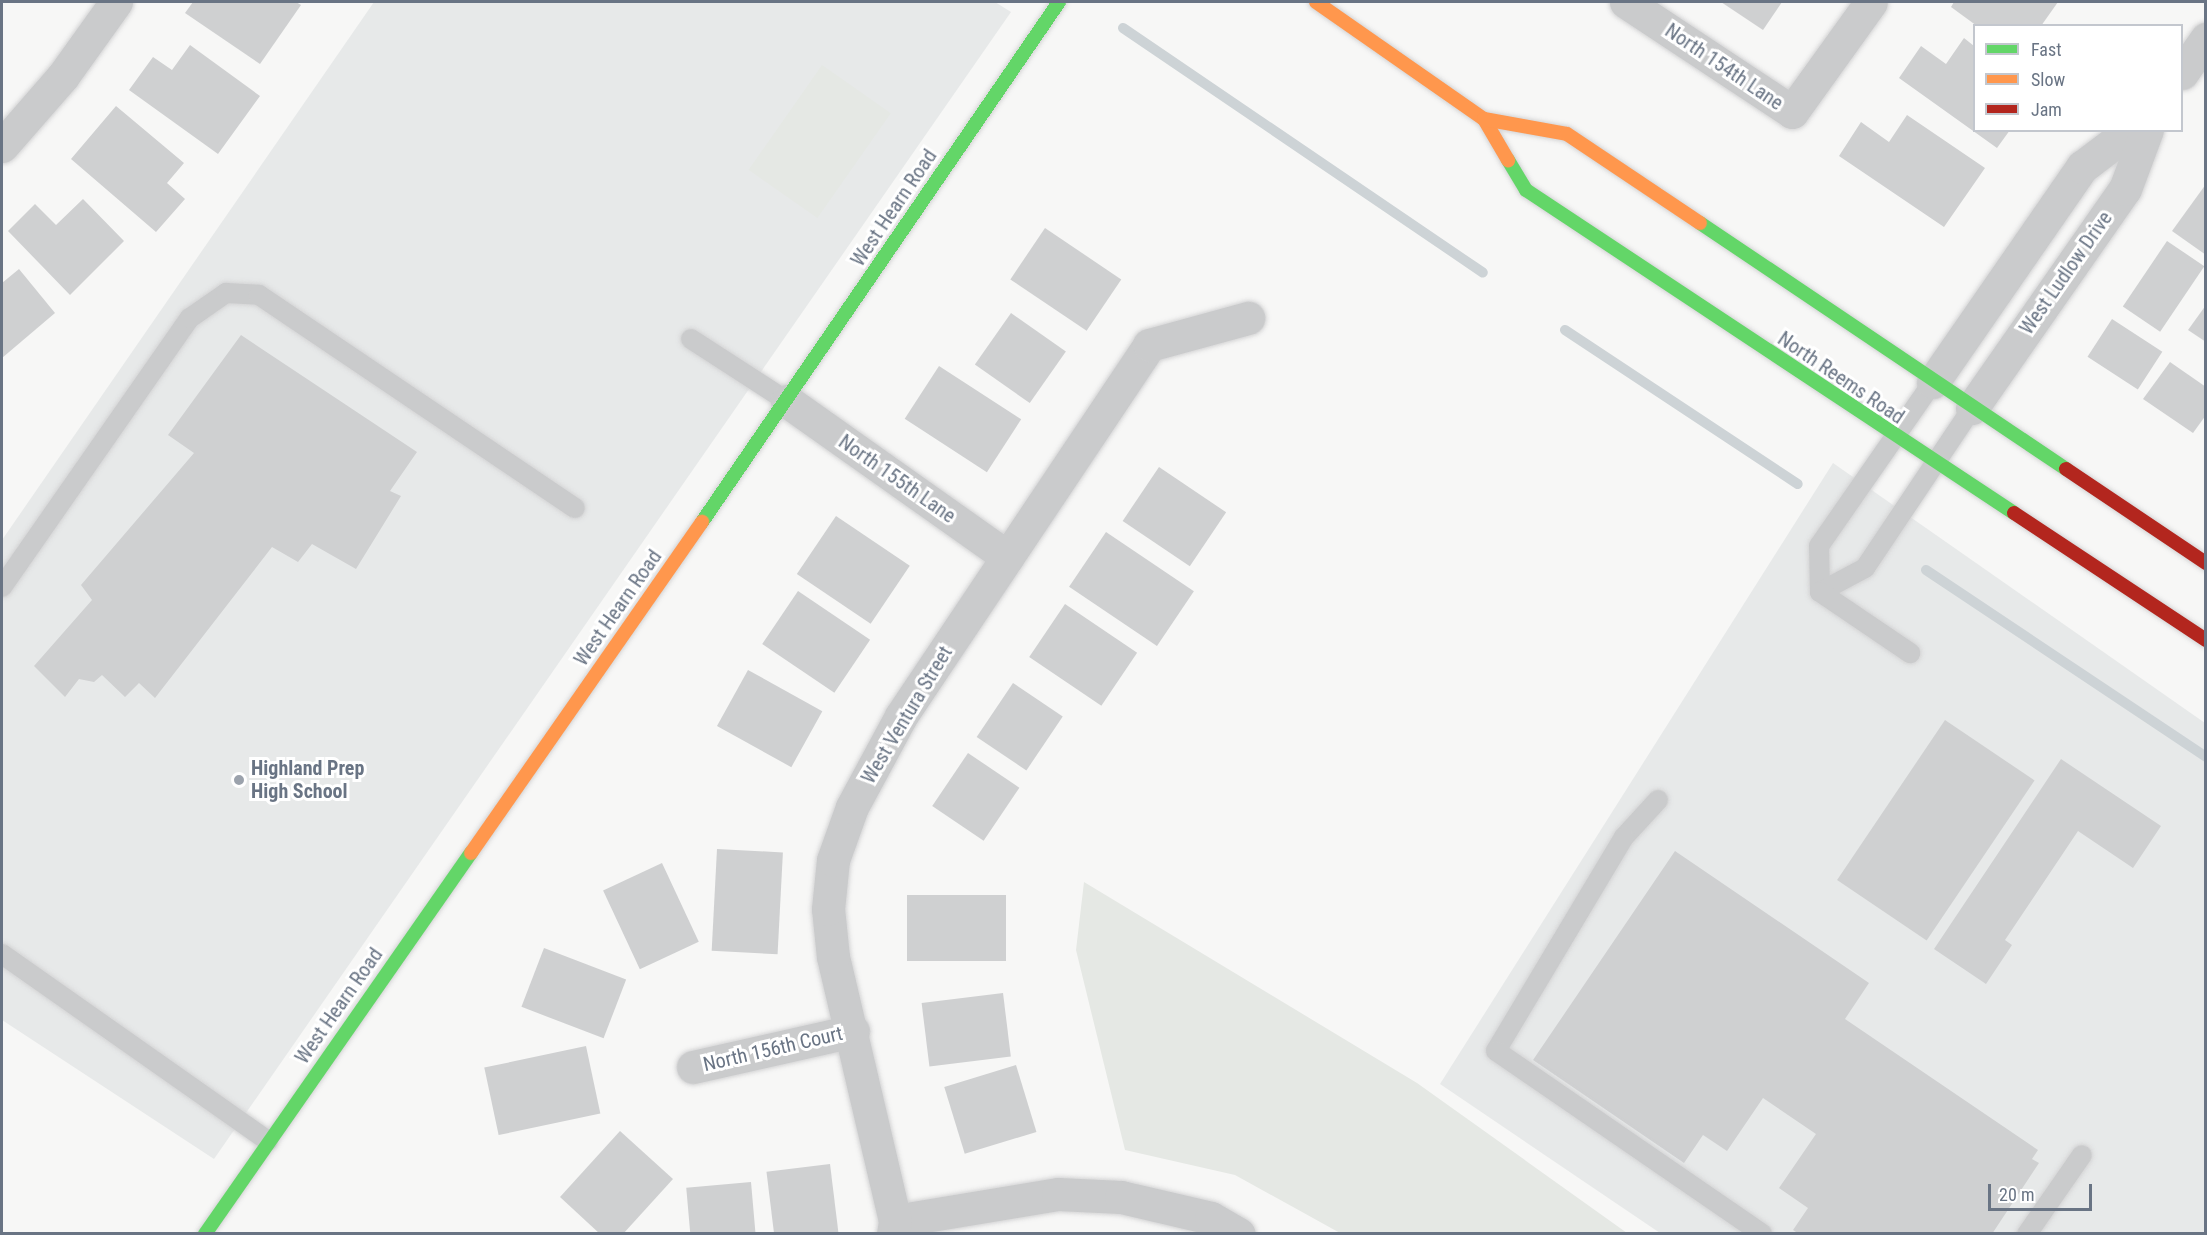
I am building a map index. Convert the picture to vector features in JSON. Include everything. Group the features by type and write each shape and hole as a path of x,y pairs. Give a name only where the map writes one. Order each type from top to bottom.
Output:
{"main road":[{"name":"West Hearn Road","path":"205,1233 787,401 1059,2"},
{"name":"North Reems Road","path":"1316,2 1484,119 1526,190 1894,437 2205,640"},
{"name":"North Reems Road","path":"1484,119 1567,134 2205,564"}],"street":[{"path":"2,146 63,76 116,2"},
{"name":"North 154th Lane","path":"1626,2 1792,112 1871,2"},
{"path":"2183,70 2205,39"},
{"path":"1933,382 2082,167 2128,132"},
{"name":"West Ludlow Drive","path":"1972,408 2125,189 2146,132"},
{"name":"West Ventura Street","path":"894,1227 853,1031 833,957 828,909 833,860 852,807 901,716 1149,345 1248,318"},
{"name":"North 155th Lane","path":"787,401 1007,557"},
{"name":"North 156th Court","path":"693,1067 853,1031"},
{"path":"894,1227 1058,1194 1121,1197 1211,1218 1239,1233"}],"lane":[{"path":"2,587 190,318 226,293 258,295 575,508"},
{"path":"691,339 787,401"},
{"path":"1820,592 1819,546 1933,382"},
{"path":"1820,592 1865,568 1972,408"},
{"path":"1820,592 1910,653"},
{"path":"1658,800 1624,837 1496,1051 1762,1233"},
{"path":"2,954 268,1141"},
{"path":"2026,1233 2082,1155"}],"shaded area":[{"name":"Highland Prep High School","path":"374,2 995,2 1011,12 214,1159 2,1020 2,540"},
{"path":"822,65 891,113 817,218 749,170"},
{"path":"1833,463 2205,723 2205,1233 1660,1233 1440,1084"},
{"path":"1084,882 1417,1083 1627,1233 1340,1233 1235,1175 1125,1150 1076,950"}],"building":[{"path":"193,2 296,2 301,5 260,64 185,13"},
{"path":"1721,2 1782,2 1763,30"},
{"path":"1954,2 2058,2 2042,24 1974,24 1951,7"},
{"path":"1964,38 1973,45 1973,131 1899,78 1921,46 1946,64"},
{"path":"190,45 260,96 218,154 129,90 153,57 172,70"},
{"path":"116,106 184,163 167,183 185,199 156,232 71,159"},
{"path":"1907,115 1985,168 1944,227 1839,156 1861,122 1889,142"},
{"path":"1975,132 2009,132 1997,148"},
{"path":"2206,184 2206,255 2172,231"},
{"path":"83,199 124,241 70,295 8,231 35,204 56,225"},
{"path":"1045,228 1121,279 1087,331 1010,279"},
{"path":"2167,241 2204,266 2160,332 2123,306"},
{"path":"19,269 55,313 2,358 2,283"},
{"path":"2206,305 2206,342 2188,330"},
{"path":"1011,313 1066,351 1030,403 975,365"},
{"path":"2112,319 2162,352 2138,389 2087,357"},
{"path":"241,335 417,452 390,491 401,496 356,569 312,544 298,562 272,547 155,698 139,683 125,697 102,675 94,682 79,679 65,697 34,666 92,600 81,585 194,453 168,435"},
{"path":"2170,362 2206,387 2206,415 2193,433 2143,399"},
{"path":"939,366 1021,419 987,472 905,419"},
{"path":"1159,467 1226,512 1190,566 1123,521"},
{"path":"836,516 910,566 871,624 797,574"},
{"path":"1106,532 1194,591 1157,646 1069,587"},
{"path":"798,591 870,640 834,693 762,644"},
{"path":"1065,604 1137,653 1101,706 1029,657"},
{"path":"748,670 822,711 791,767 717,726"},
{"path":"1013,683 1063,717 1026,770 977,737"},
{"path":"1945,720 2035,780 1927,940 1837,880"},
{"path":"968,753 1019,788 984,841 932,806"},
{"path":"2061,759 2161,826 2133,868 2078,831 2005,940 2012,945 1986,984 1934,949"},
{"path":"717,849 783,852 778,954 712,951"},
{"path":"1675,851 1869,983 1845,1019 2038,1150 2032,1159 2039,1163 1992,1234 1799,1234 1793,1230 1808,1208 1779,1188 1816,1134 1763,1098 1727,1151 1703,1135 1684,1163 1533,1060"},
{"path":"662,863 699,942 640,969 603,890"},
{"path":"907,895 1006,895 1006,961 907,961"},
{"path":"544,948 626,980 604,1038 521,1007"},
{"path":"1003,993 1011,1057 929,1067 922,1003"},
{"path":"586,1046 600,1113 499,1135 484,1068"},
{"path":"1016,1065 1036,1132 965,1154 944,1087"},
{"path":"620,1131 673,1179 623,1234 600,1234 560,1197"},
{"path":"830,1164 839,1233 774,1234 766,1172"},
{"path":"751,1182 756,1234 690,1234 686,1188"}],"waterway":[{"path":"1123,28 1483,273"},
{"path":"1565,330 1798,484"},
{"path":"1926,570 2206,757"}],"traffic: fast":[{"path":"702,522 1059,2"},
{"path":"1508,160 1526,190 2014,513"},
{"path":"1700,223 2066,469"},
{"path":"205,1234 471,853"}],"traffic: slow":[{"path":"1316,2 1484,119 1508,160"},
{"path":"1484,119 1567,134 1700,223"},
{"path":"471,853 702,522"}],"traffic: jam":[{"path":"2066,469 2206,563"},
{"path":"2014,513 2206,640"}],"place":[{"name":"Highland Prep High School","path":"239,780"}]}
